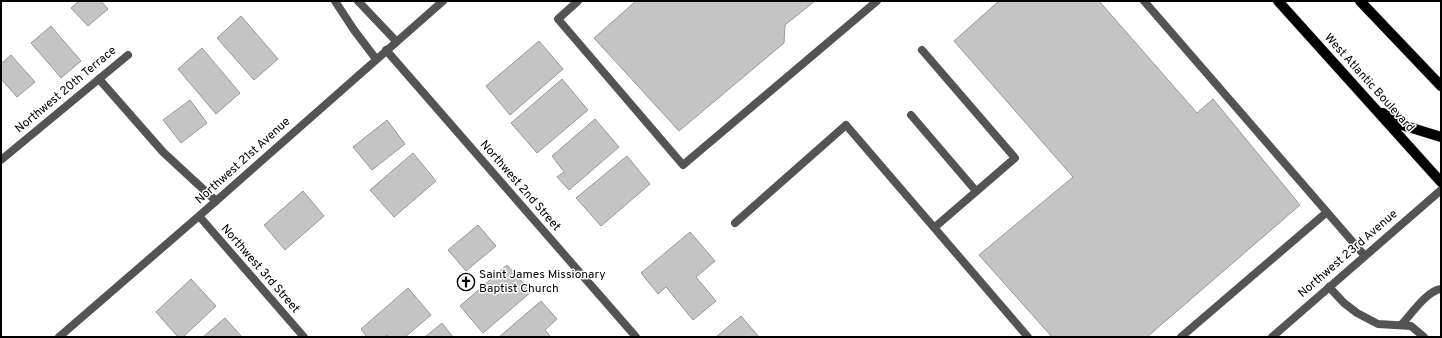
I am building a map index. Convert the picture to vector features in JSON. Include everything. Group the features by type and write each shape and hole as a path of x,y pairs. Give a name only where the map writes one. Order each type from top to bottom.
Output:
{"main road":[{"name":"West Atlantic Boulevard","path":"1278,1 1441,182"},
{"path":"1360,1 1440,84"},
{"path":"1374,108 1402,125 1441,137"}],"street":[{"path":"335,1 354,30 376,59"},
{"path":"358,1 396,41"},
{"name":"Northwest 21st Avenue","path":"59,337 199,216 442,1"},
{"path":"578,1 558,19 683,165 877,1"},
{"path":"1144,1 1365,256"},
{"name":"Northwest 2nd Street","path":"386,50 636,337"},
{"path":"922,50 1015,158 935,227"},
{"name":"Northwest 20th Terrace","path":"1,160 128,55"},
{"path":"99,79 163,152 216,201"},
{"path":"911,115 976,191"},
{"path":"735,223 846,125 1028,337"},
{"name":"Northwest 23rd Avenue","path":"1272,337 1441,190"},
{"path":"1181,337 1327,212"},
{"name":"Northwest 3rd Street","path":"199,216 304,337"},
{"path":"1329,287 1344,303 1371,321 1378,324 1412,326 1424,337"},
{"path":"1401,325 1420,303 1436,290 1441,289"}],"building":[{"path":"79,1 101,1 108,9 88,26 71,8"},
{"path":"636,1 815,1 785,25 784,43 679,131 594,38"},
{"path":"999,1 1099,1 1197,113 1213,99 1300,205 1147,337 1052,337 979,255 1073,177 954,41"},
{"path":"241,16 278,59 254,80 217,38"},
{"path":"51,26 81,61 61,78 31,43"},
{"path":"539,41 563,69 510,115 486,86"},
{"path":"202,48 240,93 216,114 178,69"},
{"path":"11,55 35,82 17,97 1,79 1,64"},
{"path":"562,79 588,110 537,153 511,123"},
{"path":"190,100 207,123 181,143 163,120"},
{"path":"595,119 619,147 569,190 557,177 564,172 552,156"},
{"path":"387,120 405,144 372,170 353,147"},
{"path":"413,153 436,181 394,217 370,190"},
{"path":"627,156 650,184 601,226 576,198"},
{"path":"303,191 324,216 285,250 264,225"},
{"path":"478,225 496,246 466,271 448,250"},
{"path":"690,232 715,261 696,277 716,301 693,320 666,287 658,294 641,273"},
{"path":"507,265 531,292 483,333 460,306"},
{"path":"191,279 216,306 183,337 178,337 156,312"},
{"path":"408,288 431,315 405,337 389,337 387,335 384,337 367,337 361,329"},
{"path":"541,301 557,319 545,330 551,337 499,337"},
{"path":"741,316 759,337 716,337"},
{"path":"225,318 242,337 203,337"},
{"path":"442,323 453,337 425,337"}],"place":[{"name":"Saint James Missionary Baptist Church","path":"466,282"}]}
